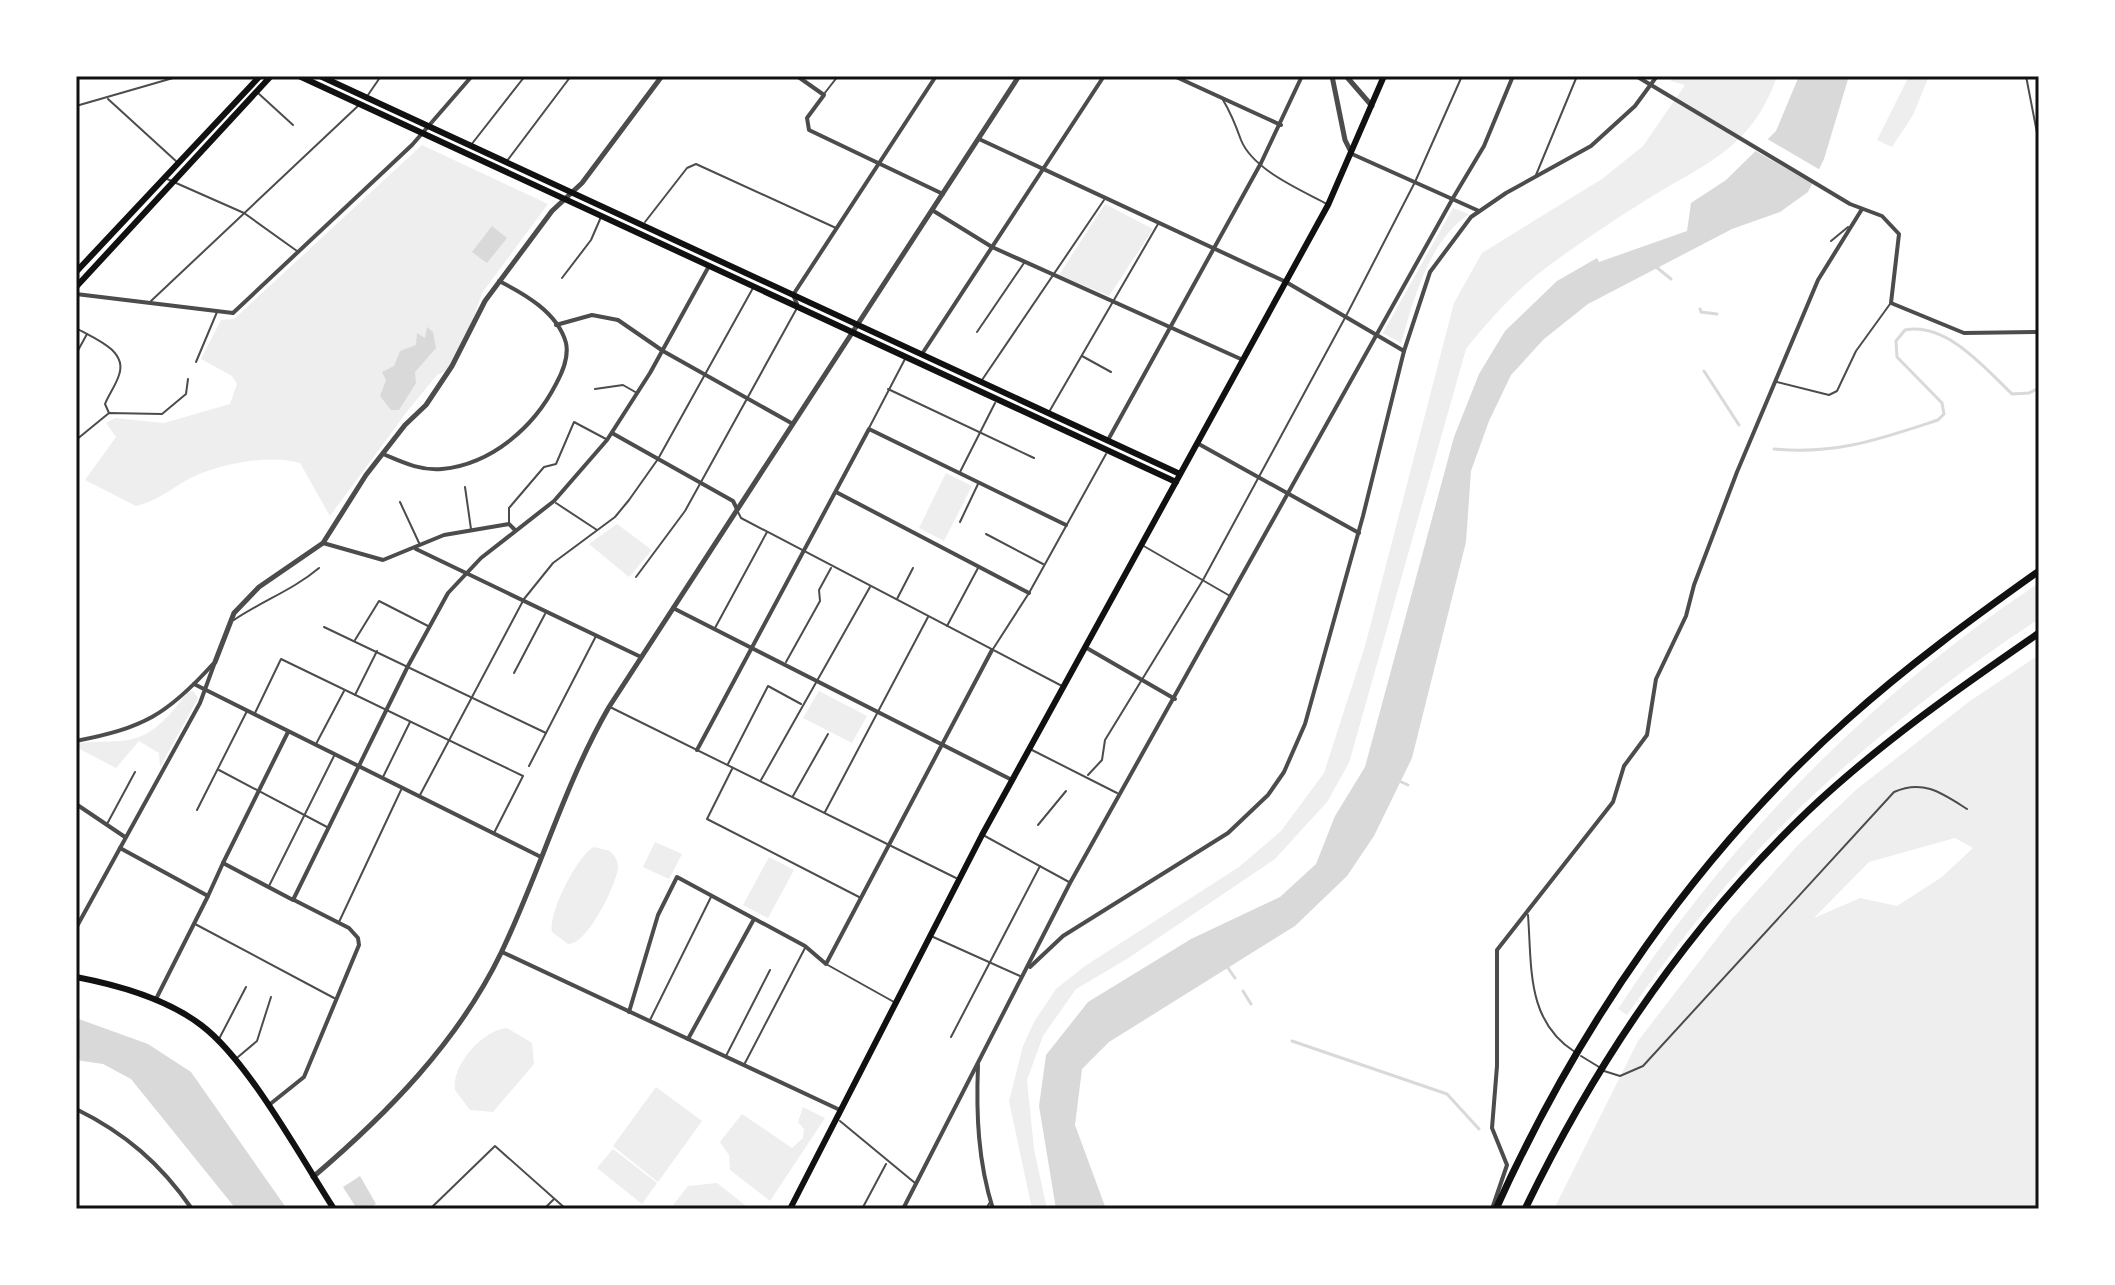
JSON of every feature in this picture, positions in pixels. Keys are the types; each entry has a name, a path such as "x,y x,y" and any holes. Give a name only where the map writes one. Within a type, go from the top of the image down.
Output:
{"highway":[{"path":"1494,1209 1570,1063 1608,1002 1649,943 1765,802 1847,720 1944,641 2039,571"},
{"path":"1525,1209 1555,1146 1632,1018 1707,918 1809,810 1948,696 2039,633"}],"main road":[{"path":"76,272 260,76"},
{"path":"76,287 271,76"},
{"path":"299,76 1176,482"},
{"path":"320,76 1180,474"},
{"path":"791,1209 982,835 1328,205 1384,76"},
{"path":"76,977 155,1001 201,1025 218,1040 267,1106 334,1209"}],"street":[{"path":"76,294 233,313 423,133 472,76"},
{"path":"76,928 206,690 227,626 251,594 323,543 383,454 430,399 499,281 662,76"},
{"path":"797,76 824,95 807,118 806,126 943,194"},
{"path":"797,307 793,295 936,76"},
{"path":"313,1177 381,1116 426,1065 471,1006 502,952 571,782 609,707 1019,76"},
{"path":"922,354 1104,76"},
{"path":"1174,76 1281,125"},
{"path":"1108,440 1261,163 1302,76"},
{"path":"1332,76 1345,140 1352,154 1479,211"},
{"path":"1346,76 1372,106"},
{"path":"903,1209 1070,883 1484,146 1513,76"},
{"path":"1636,76 1862,209 1890,221 1899,234 1891,303 1964,333 2039,332"},
{"path":"1026,971 1063,936 1228,833 1268,795 1284,772 1305,724 1359,533 1404,351 1430,272 1459,230 1479,211 1600,139 1635,106 1657,76"},
{"path":"979,139 1042,171 1286,282 1404,351"},
{"path":"1494,1209 1507,1165 1492,1128 1497,1066 1495,956 1613,802 1624,766 1650,728 1656,679 1686,616 1694,585 1737,472 1818,280 1862,209"},
{"path":"932,210 992,247 1243,360"},
{"path":"293,900 408,666 448,593 515,530 554,501 607,440 638,394 714,258"},
{"path":"383,454 425,469 443,469 493,452 533,419 563,371 567,345 556,325 535,302 499,281"},
{"path":"556,325 583,316 608,317 631,326 663,351 793,424"},
{"path":"697,750 869,429 1066,525"},
{"path":"612,433 733,501 737,509"},
{"path":"1197,443 1359,533"},
{"path":"836,492 1029,593"},
{"path":"323,543 383,560 444,535 509,524 515,530"},
{"path":"418,547 641,657"},
{"path":"673,608 1012,780"},
{"path":"1085,647 1175,699"},
{"path":"629,1012 658,915 677,877 805,946 826,964 992,650"},
{"path":"76,741 127,731 154,717 215,662"},
{"path":"194,684 541,857"},
{"path":"155,1001 288,731"},
{"path":"76,804 125,837"},
{"path":"120,848 208,896"},
{"path":"223,863 339,923 358,938 357,953 304,1077 267,1106"},
{"path":"688,1039 754,919"},
{"path":"502,952 840,1110"},
{"path":"978,1062 976,1119 993,1209"},
{"path":"76,1109 117,1130 151,1157 192,1209"}],"lane":[{"path":"76,106 180,76"},
{"path":"366,97 381,76"},
{"path":"470,145 525,76"},
{"path":"506,162 571,76"},
{"path":"824,95 838,76"},
{"path":"1088,775 1102,760 1105,740 1203,580 1346,316 1415,182 1462,76"},
{"path":"1534,179 1577,76"},
{"path":"2026,76 2039,143"},
{"path":"257,92 293,125"},
{"path":"108,98 179,164"},
{"path":"1223,98 1239,128 1241,141 1261,163 1328,205"},
{"path":"150,302 360,104"},
{"path":"636,232 687,168 696,164 836,228"},
{"path":"165,178 244,213 298,252"},
{"path":"960,473 997,399 980,381 1105,199"},
{"path":"562,278 591,240 601,216"},
{"path":"1049,413 1158,223"},
{"path":"1831,241 1849,226"},
{"path":"977,332 1024,262"},
{"path":"420,797 524,599 553,563 598,531 622,508 658,459 754,286"},
{"path":"1777,382 1829,395 1837,391 1856,351 1891,303"},
{"path":"636,577 685,511 797,307"},
{"path":"196,362 218,311"},
{"path":"76,328 119,357 119,376 105,404 109,413"},
{"path":"76,354 87,334"},
{"path":"1081,355 1111,372"},
{"path":"869,429 906,357"},
{"path":"76,440 109,413 162,414 186,394 188,379"},
{"path":"595,389 623,385 638,394"},
{"path":"888,389 1034,458"},
{"path":"509,524 509,508 544,467 556,464 574,422 607,440"},
{"path":"992,650 1029,593 1108,450 1108,440"},
{"path":"960,522 979,482"},
{"path":"465,487 471,530"},
{"path":"554,501 598,531"},
{"path":"400,502 418,547"},
{"path":"737,509 741,518 803,553 1063,686"},
{"path":"714,629 767,532"},
{"path":"986,534 1044,564"},
{"path":"1141,545 1231,596"},
{"path":"785,665 820,601 819,590 832,567"},
{"path":"947,626 978,567"},
{"path":"227,626 265,599 297,587 319,568"},
{"path":"896,600 913,568"},
{"path":"761,781 870,587"},
{"path":"355,640 379,601 429,626"},
{"path":"514,673 547,610"},
{"path":"825,813 928,617"},
{"path":"324,627 546,733"},
{"path":"529,766 596,635"},
{"path":"355,696 377,651"},
{"path":"254,714 281,659 523,776 494,833"},
{"path":"727,765 768,686 802,705"},
{"path":"316,745 344,691"},
{"path":"609,707 959,879"},
{"path":"197,810 247,711"},
{"path":"382,778 410,722"},
{"path":"792,797 828,734"},
{"path":"1029,749 1088,775 1120,794"},
{"path":"269,887 335,754"},
{"path":"732,767 707,819 861,898"},
{"path":"219,770 328,828"},
{"path":"107,825 135,772"},
{"path":"1528,910 1534,996 1545,1026 1566,1046 1610,1074 1629,1074 1643,1066 1894,792 1905,787 1927,787 1967,809"},
{"path":"339,923 402,788"},
{"path":"1038,825 1066,791"},
{"path":"982,835 1070,883"},
{"path":"951,1037 1040,866"},
{"path":"650,1021 712,896"},
{"path":"194,923 337,1000"},
{"path":"929,935 1022,977"},
{"path":"744,1065 805,946"},
{"path":"826,964 895,1002"},
{"path":"726,1057 770,970"},
{"path":"218,1040 246,987"},
{"path":"235,1060 257,1041 271,997"},
{"path":"836,1119 916,1184"},
{"path":"430,1209 495,1146 566,1209"},
{"path":"862,1209 887,1163"},
{"path":"544,1209 555,1199"},
{"path":"986,1209 990,1201"}],"shaded area":[{"path":"1672,76 1777,76 1767,101 1739,138 1705,165 1619,217 1547,267 1504,305 1466,349 1349,763 1327,802 1275,859 1127,959 1076,989 1043,1036 1027,1080 1034,1149 1047,1209 1032,1209 1009,1101 1023,1046 1034,1022 1056,989 1085,966 1239,867 1281,831 1324,773 1365,646 1454,303 1482,253 1602,179 1643,146 1685,85 1671,81"},
{"path":"1799,76 1849,76 1824,159 1808,192 1780,212 1732,229 1588,304 1544,339 1511,375 1489,421 1471,471 1466,542 1412,758 1374,836 1347,876 1295,926 1109,1042 1082,1069 1075,1125 1106,1209 1056,1209 1039,1106 1046,1055 1088,1002 1191,939 1280,897 1316,864 1335,816 1365,767 1454,437 1479,374 1505,331 1557,281 1597,258 1599,262 1687,231 1691,203 1726,180 1776,131"},
{"path":"1909,76 1929,76 1913,115 1892,147 1877,140"},
{"path":"422,145 548,204 482,293 465,344 446,371 437,375 409,409 330,516 300,463 289,461 251,461 213,469 136,506 85,480 116,437 106,423 115,418 164,423 230,404 237,384 232,376 201,359 221,320 234,319"},
{"path":"1105,204 1153,229 1109,296 1059,275"},
{"path":"1453,208 1469,214 1443,240 1424,272 1401,343 1383,333"},
{"path":"492,226 507,238 487,263 472,252"},
{"path":"427,327 433,332 436,348 415,372 416,383 399,410 391,410 380,396 386,380 382,372 394,366 400,351 416,345 417,333 425,338"},
{"path":"946,473 972,486 944,541 919,528"},
{"path":"617,524 652,550 629,577 589,544"},
{"path":"2039,583 2039,619 1906,715 1820,789 1742,867 1666,960 1627,1015 1618,1009 1707,887 1807,775 1861,722 1918,673 1977,626"},
{"path":"2039,655 2039,1209 1554,1209 1638,1041 1732,919 1798,845 1857,789 1970,701","holes":["1955,838 1973,848 1942,877 1897,906 1860,898 1814,918 1869,862"]},
{"path":"193,691 198,698 160,767 159,753 139,741 116,768 76,747 76,744 83,743 128,740 147,733 162,722 188,692"},
{"path":"819,691 867,716 852,743 803,718"},
{"path":"655,842 682,854 669,879 643,867"},
{"path":"594,847 610,851 618,865 616,876 592,925 576,942 568,944 552,932 554,913 572,872"},
{"path":"769,857 794,870 768,918 743,905"},
{"path":"76,1018 148,1044 191,1072 287,1209 236,1209 131,1079 103,1064 76,1060"},
{"path":"507,1028 532,1043 534,1064 493,1112 470,1110 455,1090 458,1070 479,1042"},
{"path":"656,1087 702,1121 658,1182 613,1146"},
{"path":"803,1107 825,1118 770,1201 730,1170 729,1155 720,1142 742,1114 792,1148 803,1138 804,1129 798,1122"},
{"path":"613,1149 657,1183 642,1204 597,1168"},
{"path":"360,1176 376,1204 368,1209 357,1209 343,1187"},
{"path":"717,1183 750,1209 670,1209 688,1186"}],"pier":[{"path":"1764,137 1822,171 1815,185 1752,149"}],"waterway":[{"path":"1655,266 1671,279"},
{"path":"1700,309 1701,312 1717,314"},
{"path":"1774,449 1838,447 1877,439 1938,420 1944,414 1942,403 1897,357 1896,341 1905,330 1920,329 1949,340 1977,360 2012,394 2029,393 2039,388"},
{"path":"1704,371 1739,425"},
{"path":"1397,780 1408,785"},
{"path":"1228,968 1235,978"},
{"path":"1243,991 1251,1004"},
{"path":"1292,1041 1447,1094 1479,1129"}]}
